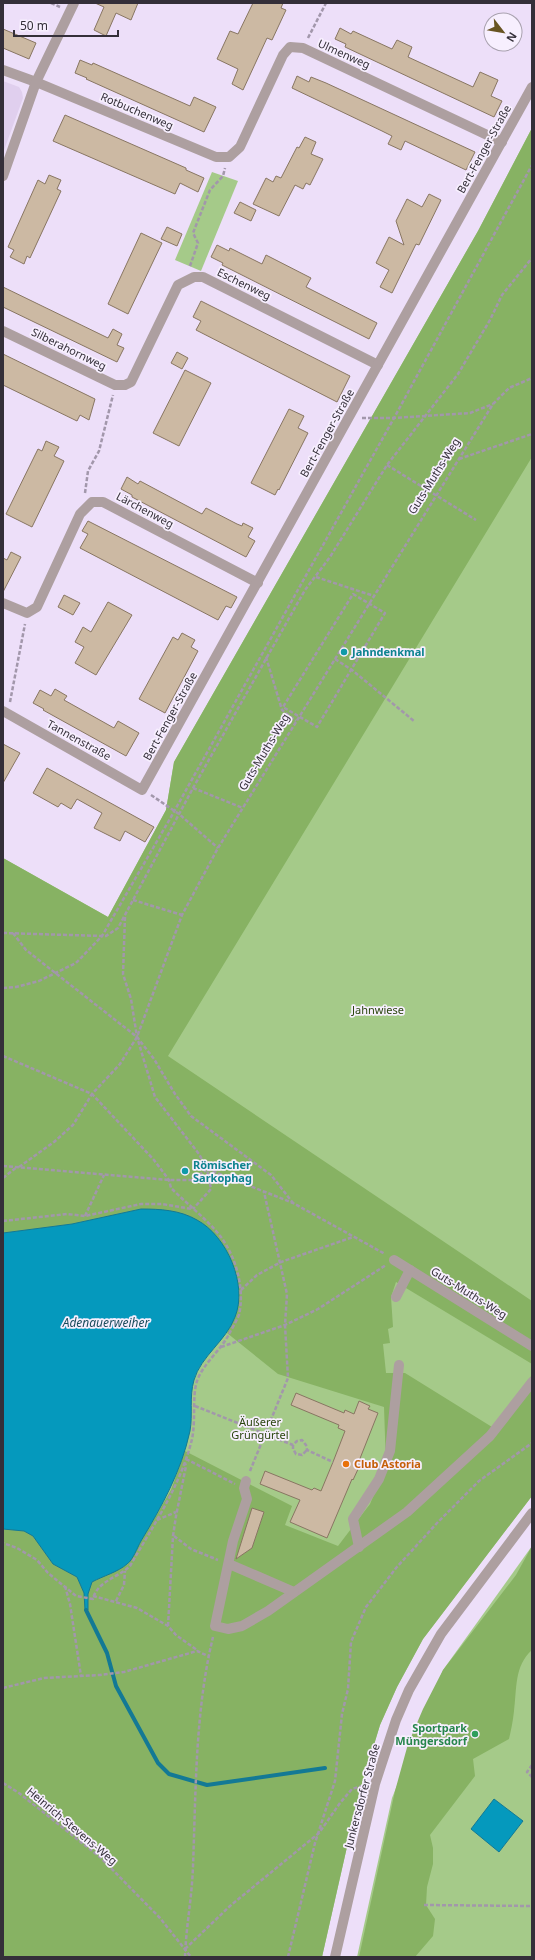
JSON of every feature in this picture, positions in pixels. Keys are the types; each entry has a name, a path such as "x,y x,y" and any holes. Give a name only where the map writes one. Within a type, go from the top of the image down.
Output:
{"street":[{"path":"3,176 36,82 74,3"},
{"name":"Ulmenweg","path":"229,157 240,147 283,55 290,47 303,48 502,142"},
{"name":"Rotbuchenweg","path":"3,70 36,82 216,157 229,157"},
{"name":"Bert-Fenger-Straße","path":"142,790 532,87"},
{"path":"120,385 131,382 178,285 194,277"},
{"name":"Eschenweg","path":"194,277 203,278 378,365"},
{"name":"Silberahornweg","path":"3,331 120,385"},
{"path":"3,603 27,613 36,607 80,514 92,502"},
{"name":"Lärchenweg","path":"92,502 104,502 258,583"},
{"name":"Tannenstraße","path":"6,713 142,790"},
{"name":"Guts-Muths-Weg","path":"394,1260 532,1346"},
{"path":"396,1297 410,1270"},
{"path":"359,1547 353,1519 379,1479 390,1451 399,1365"},
{"path":"245,1485 247,1499 233,1541 215,1626 228,1629 242,1626 268,1611 407,1512 490,1436 532,1382"},
{"name":"Junkersdorfer Straße","path":"335,1957 375,1784 396,1720 426,1659 460,1608 532,1513"},
{"path":"229,1564 294,1592"}],"path":[{"path":"303,48 325,3"},
{"path":"194,277 190,266 198,243 193,233 210,190 223,176 229,157"},
{"path":"3,988 16,987 55,974 76,963 102,936 175,811 394,418 532,165"},
{"path":"3,933 106,936 118,928 266,656 305,590 316,577 387,465 458,374 490,320 502,295 532,258"},
{"name":"Guts-Muths-Weg","path":"3,1178 54,1142 73,1125 92,1094 120,1064 137,1037 182,915 218,848 493,404 509,388 532,378"},
{"path":"92,502 85,494 88,471 99,451 120,385"},
{"path":"349,418 394,418 470,413 493,404"},
{"path":"458,460 532,434"},
{"path":"387,465 476,520"},
{"path":"316,577 374,596"},
{"path":"353,594 369,604 385,613 317,727 283,706 353,594"},
{"path":"6,713 27,613"},
{"path":"266,656 282,710 296,721"},
{"path":"335,659 352,670 414,721"},
{"path":"193,788 243,808"},
{"path":"142,790 179,814 218,848"},
{"path":"133,900 182,915"},
{"path":"126,914 123,974 131,999 137,1037 155,1098 199,1154 207,1169 211,1189 193,1209"},
{"path":"13,933 26,950 137,1037 154,1059 175,1094 192,1116 271,1175 293,1203"},
{"path":"3,1056 92,1094 140,1143 169,1180 171,1188 221,1237 237,1270 241,1291 238,1316 220,1348 201,1373 197,1382 195,1392 195,1423 185,1463 157,1520 126,1570 124,1585 116,1601"},
{"path":"3,1166 169,1180 192,1180 207,1169"},
{"path":"207,1169 293,1203 385,1254"},
{"path":"85,1216 104,1175"},
{"path":"186,1459 245,1485 288,1378 285,1325 287,1294 264,1192"},
{"path":"3,1221 67,1214 85,1216 141,1204 162,1204 193,1209"},
{"path":"241,1291 257,1275 281,1262 353,1237"},
{"path":"220,1348 285,1325 318,1309 394,1260"},
{"path":"195,1406 293,1445"},
{"path":"293,1445 297,1441 302,1440 306,1445 307,1450 333,1462"},
{"path":"288,1957 319,1833 335,1781 342,1714 348,1689 351,1642 366,1607 396,1568 438,1522 479,1482 532,1442"},
{"path":"293,1445 293,1449 296,1454 302,1455 307,1450"},
{"path":"168,1626 173,1536 186,1466 185,1463"},
{"path":"157,1520 177,1512"},
{"path":"173,1536 191,1549 229,1564"},
{"path":"3,1543 17,1548 37,1560 48,1573 79,1597 116,1601 137,1608 168,1626 176,1635 208,1656"},
{"path":"93,1598 100,1585 126,1570"},
{"path":"65,1586 70,1604 81,1676"},
{"path":"185,1957 193,1869 200,1731 208,1656 215,1626"},
{"path":"3,1688 44,1678 124,1672 197,1650"},
{"path":"532,1765 527,1772 532,1776"},
{"name":"Heinrich-Stevens-Weg","path":"3,1782 19,1792 100,1858 160,1918 191,1957"},
{"path":"185,1950 230,1906 319,1833 340,1803 352,1789 375,1784"},
{"path":"424,1905 532,1906"}],"shaded area":[{"path":"3,81 19,87 23,98 3,153"}],"green space":[{"name":"Äußerer Grüngürtel","path":"532,128 532,1496 423,1639 397,1687 380,1725 359,1794 322,1957 3,1957 3,858 108,917 166,810 174,762 478,231"},
{"name":"Äußerer Grüngürtel","path":"532,128 532,457 168,1056 532,1301 532,1364 396,1282 391,1297 393,1327 388,1329 390,1343 383,1344 386,1373 405,1373 492,1427 532,1375 532,1496 423,1639 397,1687 380,1725 359,1794 322,1957 3,1957 3,1529 24,1531 33,1536 53,1564 77,1577 84,1593 92,1582 128,1564 171,1490 185,1451 292,1506 285,1525 338,1546 370,1504 386,1466 384,1407 278,1374 227,1333 235,1317 141,1209 72,1224 3,1233 3,858 108,917 166,810 174,762 478,231"},
{"path":"212,172 238,181 201,271 175,260"},
{"name":"Sportpark Müngersdorf","path":"532,1546 532,1957 357,1957 392,1798 443,1670"},
{"path":"532,1546 532,1650 522,1663 517,1678 513,1718 509,1739 473,1759 475,1776 430,1835 433,1848 433,1864 427,1887 426,1905 435,1919 433,1936 415,1957 359,1957 395,1791 408,1744 423,1709 443,1670 516,1575"}],"water":[{"name":"Adenauerweiher","path":"141,1209 177,1212 197,1220 208,1227 226,1249 232,1262 237,1276 239,1291 238,1304 231,1326 197,1371 192,1393 190,1431 182,1461 163,1502 129,1562 123,1567 92,1582 88,1594 88,1610 85,1610 84,1593 77,1577 53,1564 33,1536 24,1531 3,1529 3,1233 72,1224"},
{"path":"494,1799 523,1821 499,1852 471,1829"}],"building":[{"path":"95,3 138,3 131,20 116,13 106,36 94,30 104,7"},
{"path":"253,3 283,3 281,8 286,10 272,40 267,38 243,90 232,84 238,69 217,59 230,31 238,34"},
{"path":"340,28 351,34 353,31 392,49 397,40 412,47 408,57 473,87 480,72 498,80 491,96 502,101 494,117 345,47 346,44 335,39"},
{"path":"3,29 36,43 29,59 3,48"},
{"path":"80,60 92,65 93,63 190,106 194,97 216,107 204,132 75,73"},
{"path":"297,76 309,82 311,77 326,83 475,152 466,170 405,141 401,150 388,144 392,136 292,88"},
{"path":"65,115 186,168 186,170 204,178 198,192 180,183 175,194 53,141"},
{"path":"305,137 316,142 311,154 323,159 310,185 306,183 303,189 295,185 279,216 253,204 266,178 273,182 276,176 281,178 297,147 299,148"},
{"path":"49,175 61,180 57,189 61,191 30,258 27,256 24,264 10,257 14,250 8,247 38,180 45,184"},
{"path":"429,194 441,200 419,245 416,244 392,293 380,287 389,270 376,263 389,237 404,245 396,221 407,199 422,207"},
{"path":"240,202 256,210 251,221 234,213"},
{"path":"167,227 182,234 177,246 161,239"},
{"path":"141,233 162,243 128,314 108,304"},
{"path":"217,245 229,251 230,248 262,264 266,255 311,278 306,287 377,323 369,339 222,265 223,263 211,257"},
{"path":"3,287 108,338 113,329 122,334 117,345 124,348 117,362 3,307"},
{"path":"201,301 350,376 337,402 196,330 201,321 193,317"},
{"path":"177,352 188,358 182,369 171,363"},
{"path":"3,354 95,399 89,420 80,415 77,421 3,385"},
{"path":"185,370 211,383 179,446 153,433"},
{"path":"289,409 304,416 298,428 308,433 275,495 251,483"},
{"path":"46,441 59,447 54,456 64,461 32,527 6,514 38,449 42,451"},
{"path":"127,477 138,484 140,481 202,514 206,508 237,524 242,526 243,523 253,528 248,537 255,541 246,557 132,497 132,495 121,489"},
{"path":"88,521 237,597 231,608 226,606 218,620 80,548 88,534 82,531"},
{"path":"11,552 21,557 3,592 3,558 7,560"},
{"path":"64,595 80,603 73,615 58,607"},
{"path":"108,602 132,615 96,675 75,663 84,647 75,642 83,627 91,632"},
{"path":"182,633 195,640 191,647 198,651 165,713 139,699 173,637 178,640"},
{"path":"55,689 67,696 64,700 114,728 118,721 139,733 126,756 33,703 40,690 51,696"},
{"path":"3,744 20,753 3,783"},
{"path":"47,768 154,827 145,842 125,831 120,841 94,828 102,813 77,799 71,809 61,803 58,807 33,793"},
{"name":"Club Astoria","path":"296,1393 344,1413 345,1410 354,1414 359,1401 370,1406 368,1409 378,1413 359,1461 361,1462 359,1467 353,1480 352,1479 327,1538 290,1522 300,1500 260,1484 265,1471 312,1490 314,1488 321,1491 333,1462 345,1431 338,1428 339,1425 291,1405"},
{"path":"252,1508 264,1512 252,1548 236,1559"}],"waterway":[{"path":"86,1610 107,1653 116,1686 158,1763 169,1774 207,1785 325,1768"}],"place":[{"name":"Jahndenkmal","path":"344,652"},
{"name":"Römischer Sarkophag","path":"185,1171"},
{"name":"Club Astoria","path":"346,1464"},
{"name":"Sportpark Müngersdorf","path":"475,1734"}],"park label":[{"name":"Jahnwiese","path":"378,1010"}]}
